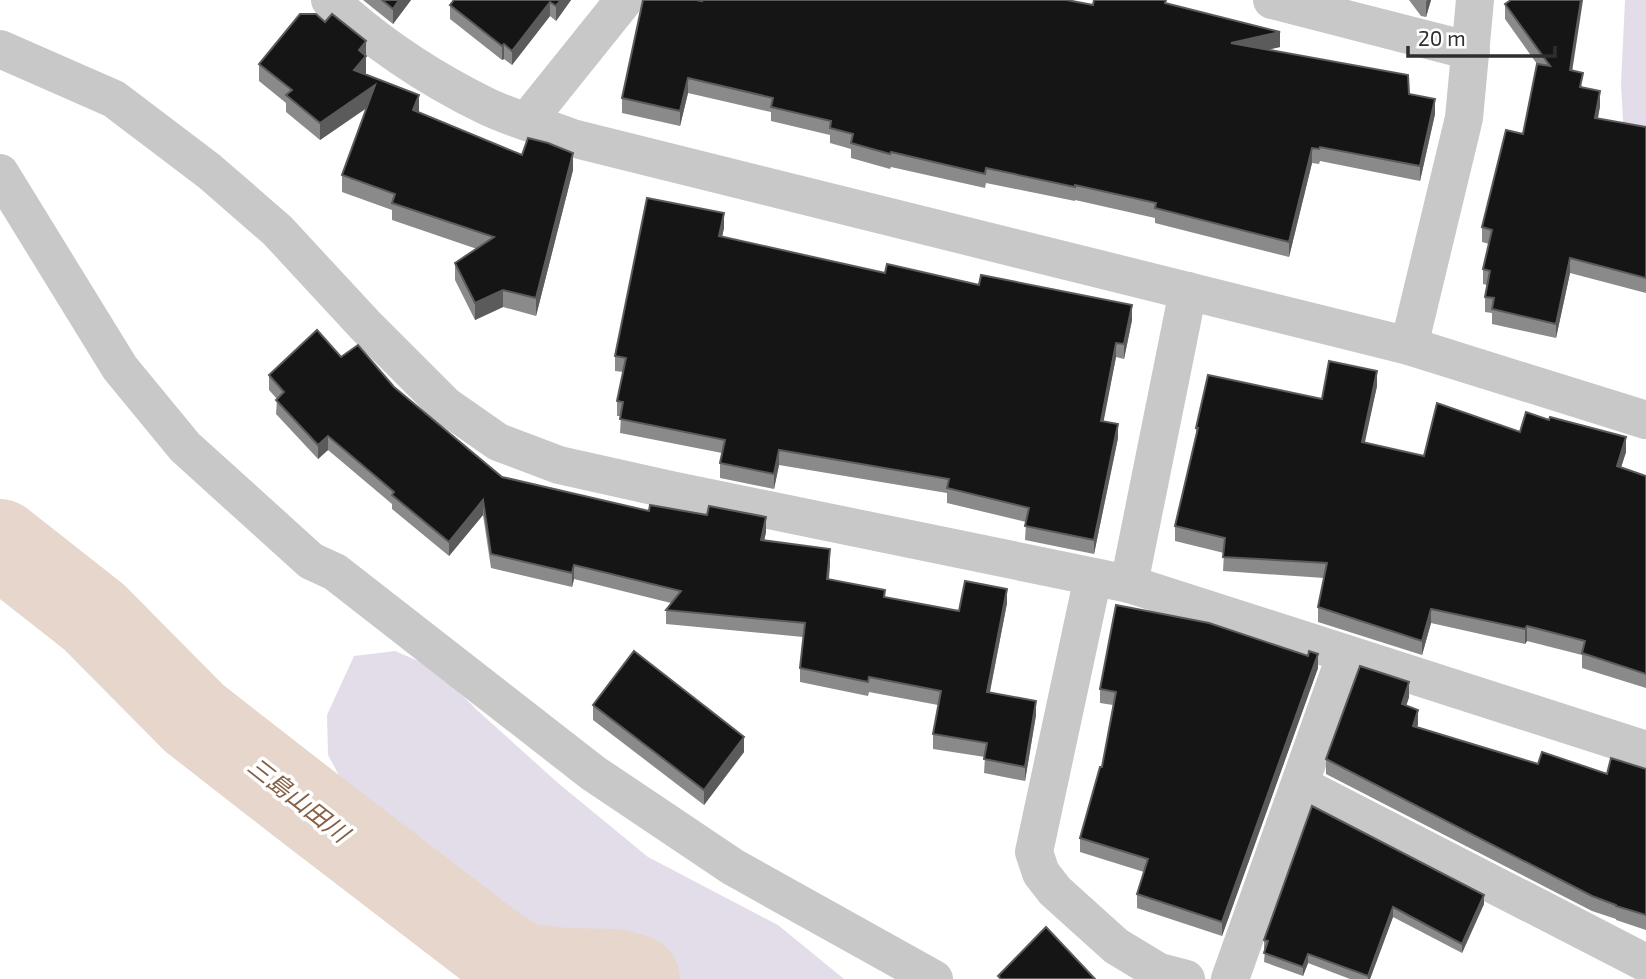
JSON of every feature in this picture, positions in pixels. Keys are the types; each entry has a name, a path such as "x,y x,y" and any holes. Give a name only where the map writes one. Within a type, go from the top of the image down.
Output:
{"street":[{"path":"330,0 386,47 449,86 488,107 572,138 1409,346 1646,420"},
{"path":"527,121 624,0"},
{"path":"1272,0 1471,51"},
{"path":"1409,346 1464,118 1475,0"},
{"path":"0,49 114,99 209,171 277,230 365,325 445,405 498,442 559,465 1111,580 1646,750"},
{"path":"0,173 120,368 185,447 312,561 335,572 593,774 733,867 934,979"},
{"path":"1186,979 1159,972 1116,946 1055,891 1041,873 1034,852 1111,580 1188,291"},
{"path":"1230,979 1346,654"},
{"path":"1300,785 1646,963"}],"shaded area":[{"path":"1625,0 1646,0 1646,143 1624,139 1621,84"},
{"path":"395,651 435,668 558,783 648,857 778,925 844,979 471,979 460,951 446,868 423,853 376,844 328,755 327,715 354,656"}],"building":[{"path":"382,0 399,0 393,9"},
{"path":"454,0 561,0 556,6 550,2 512,51 450,5"},
{"path":"643,0 1067,0 1093,5 1094,0 1166,0 1165,3 1280,32 1231,43 1408,75 1409,94 1435,99 1420,166 1320,147 1312,148 1289,242 1155,208 1156,203 1075,185 986,168 985,174 891,152 890,154 851,143 853,134 830,128 831,121 771,107 773,98 688,78 680,111 622,98"},
{"path":"1511,0 1581,0 1570,70 1583,73 1580,87 1600,91 1595,118 1646,127 1646,278 1570,258 1556,324 1492,309 1494,298 1485,297 1490,271 1483,269 1492,230 1482,227 1506,130 1523,134 1537,64 1550,66 1505,4"},
{"path":"300,14 316,14 325,22 332,14 366,41 359,50 366,56 354,70 419,95 413,110 522,155 528,138 573,153 536,298 503,290 475,303 455,263 494,237 392,203 395,194 342,175 375,85 320,123 286,95 292,90 259,64"},
{"path":"647,198 724,213 719,236 885,273 887,264 979,285 981,275 1132,305 1124,344 1116,343 1101,421 1118,424 1094,540 1025,526 1029,508 947,488 949,479 779,450 774,474 720,463 725,440 620,419 623,402 617,401 626,358 615,356"},
{"path":"317,330 341,357 358,345 394,387 502,477 649,511 650,505 707,515 709,506 766,517 761,540 830,549 827,579 885,590 884,597 959,611 965,581 1007,589 987,692 1036,701 1025,767 984,759 987,743 933,734 941,691 869,677 868,682 800,668 805,623 666,610 681,591 574,565 572,573 491,554 483,500 449,542 392,495 394,492 328,436 318,445 276,400 284,392 269,375"},
{"path":"1329,361 1377,371 1362,442 1424,456 1437,403 1520,432 1526,412 1549,420 1550,417 1626,437 1617,466 1646,476 1646,674 1582,653 1585,641 1527,626 1525,629 1431,609 1422,641 1318,607 1327,563 1223,557 1225,538 1175,526 1208,375 1322,399"},
{"path":"1116,605 1209,623 1308,656 1309,651 1318,654 1222,922 1137,894 1148,859 1080,838 1102,767 1116,692 1100,689"},
{"path":"634,651 744,737 704,790 593,705"},
{"path":"1360,666 1409,682 1402,704 1418,710 1413,726 1538,764 1542,752 1607,774 1611,758 1646,769 1646,915 1592,896 1326,759"},
{"path":"1312,806 1484,895 1462,944 1393,907 1368,976 1308,954 1303,967 1264,953 1268,941 1264,940"},
{"path":"1046,927 1095,979 1001,979 998,976"}],"waterway":[{"name":"三島山田川","path":"0,543 94,617 194,718 492,948 522,967 564,972 616,973 636,979"}]}
